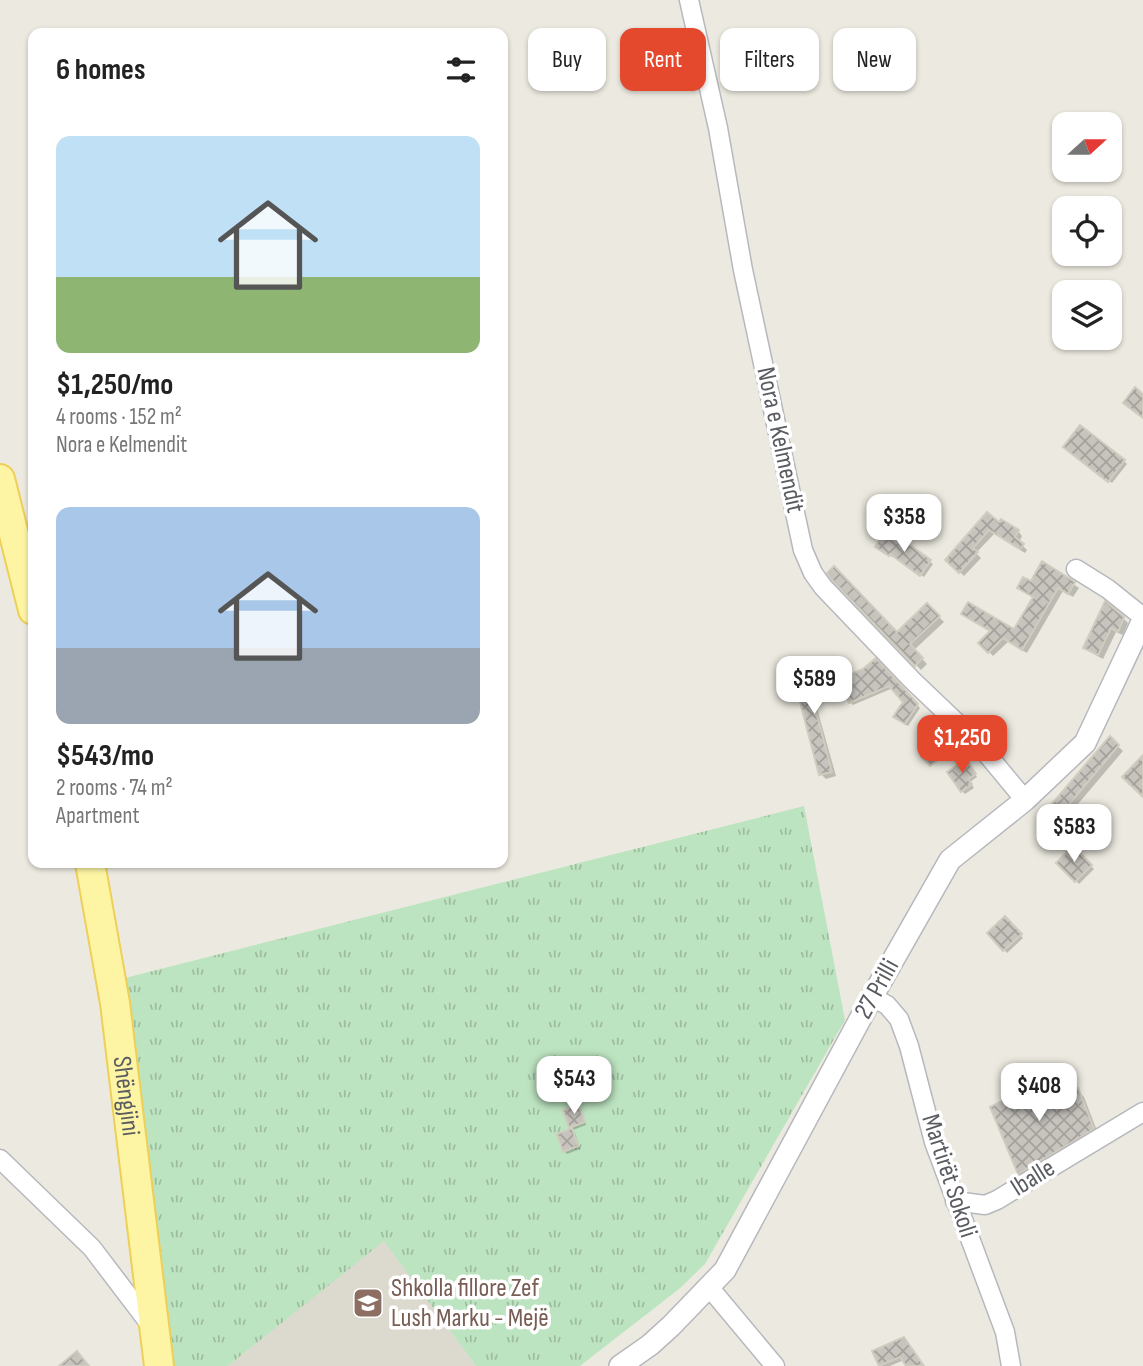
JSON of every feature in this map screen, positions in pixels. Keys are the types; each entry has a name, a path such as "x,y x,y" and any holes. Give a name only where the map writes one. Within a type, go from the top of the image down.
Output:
{"main road":[{"path":"0,479 28,590"},
{"name":"Shëngjini","path":"91,868 115,1003 159,1366"}],"street":[{"name":"Nora e Kelmendit","path":"689,0 718,128 743,270 808,564 823,587 912,680 976,741 1025,800"},
{"name":"27 Prilli","path":"629,1363 671,1326 725,1270 872,997 950,860 1025,800 1085,743 1143,618 1108,589 1076,569"},
{"name":"Martirët Sokoli","path":"872,997 887,1005 899,1019 909,1046 934,1142 1005,1332 1010,1366"},
{"name":"Iballe","path":"955,1201 985,1205 998,1200 1143,1112"},
{"path":"1,1161 92,1248 154,1330"},
{"path":"709,1287 775,1366"}],"shaded area":[{"name":"Shkolla fillore Zef Lush Marku - Mejë","path":"384,1240 476,1366 228,1366"}],"green space":[{"path":"804,806 845,1020 705,1264 679,1289 580,1366 476,1366 384,1241 228,1366 172,1366 121,979"}],"building":[{"path":"1135,387 1143,394 1143,418 1123,403"},
{"path":"1080,425 1125,460 1108,482 1063,447"},
{"path":"987,512 999,522 1001,519 1019,530 1015,537 1024,544 1020,549 989,530 973,548 978,552 959,573 945,560"},
{"path":"883,534 904,547 907,543 931,560 920,576 890,554 889,556 875,547"},
{"path":"1042,561 1075,582 1068,594 1058,588 1022,650 1003,638 988,653 978,643 990,631 961,614 968,602 1014,629 1033,597 1017,588 1023,577 1031,581"},
{"path":"834,566 897,632 927,603 940,616 910,644 923,658 915,666 832,580 827,573"},
{"path":"1105,601 1124,617 1118,632 1111,628 1098,655 1083,648"},
{"path":"876,658 918,704 905,724 893,717 903,702 889,686 849,703 839,679 863,669"},
{"path":"830,669 834,682 810,689 832,772 819,775 794,679"},
{"path":"1110,736 1119,745 1060,815 1050,806"},
{"path":"934,745 943,756 930,766 921,756"},
{"path":"1143,755 1143,797 1122,777"},
{"path":"966,759 976,774 968,779 972,784 961,792 947,772"},
{"path":"1073,846 1092,865 1075,882 1056,863"},
{"path":"1005,916 1022,934 1003,951 987,933"},
{"path":"1024,1077 1029,1091 1038,1087 1044,1102 1078,1088 1094,1129 1018,1174 990,1107 1014,1095 1009,1083"},
{"path":"578,1104 585,1122 569,1128 563,1110"},
{"path":"572,1128 578,1146 563,1152 557,1134"},
{"path":"904,1337 924,1366 906,1366 900,1357 879,1366 872,1351"},
{"path":"77,1351 89,1366 59,1366"}],"place":[{"name":"Shkolla fillore Zef Lush Marku - Mejë","path":"368,1303"}]}
